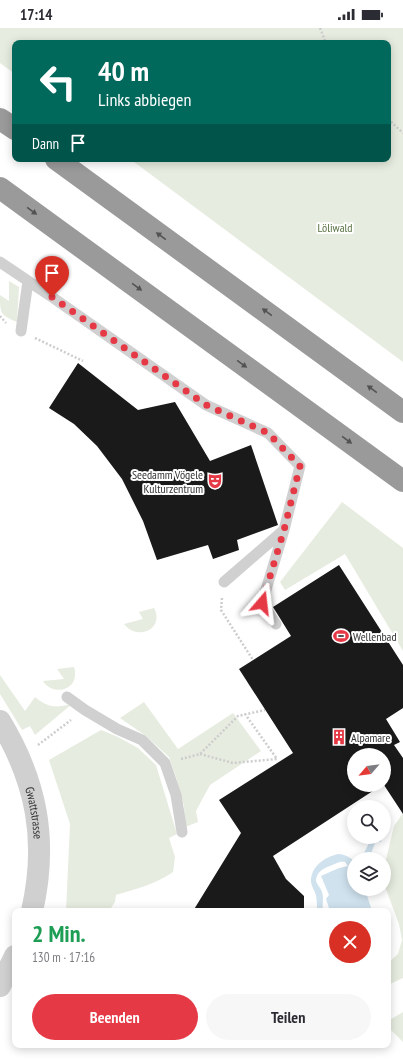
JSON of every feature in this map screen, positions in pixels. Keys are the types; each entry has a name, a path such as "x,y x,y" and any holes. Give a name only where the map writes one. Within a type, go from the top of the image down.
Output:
{"highway":[{"path":"0,118 12,127"},
{"path":"60,162 403,412"},
{"path":"0,188 403,481"}],"street":[{"name":"Gwattstrasse","path":"0,721 20,758 26,773 37,812 40,864 36,896 33,908"},
{"path":"0,986 12,962"}],"lane":[{"path":"0,262 206,405 268,433 300,466 284,530 262,603 276,624"},
{"path":"21,331 28,281"},
{"path":"224,582 284,530"},
{"path":"67,697 85,710 117,729 142,740 165,763 176,795 182,832"}],"path":[{"path":"320,28 325,40"},
{"path":"391,123 403,133"},
{"path":"0,316 2,320"},
{"path":"21,331 83,361"},
{"path":"224,582 221,610 253,660"},
{"path":"20,758 85,710"},
{"path":"200,754 238,716 265,710"},
{"path":"165,763 200,754 233,763 277,758 245,714"}],"green space":[{"name":"Löliwald","path":"0,28 403,28 403,362 134,162 391,162 391,40 12,40 12,72 0,63"},
{"path":"9,281 19,287 17,322 4,315 0,306 0,295 9,301"},
{"path":"342,502 403,548 403,651 345,554 285,590 280,582"},
{"path":"154,608 156,621 153,627 148,630 136,632 124,624 143,619 139,612"},
{"path":"74,667 74,681 65,689 53,689 43,681 64,679 57,669"},
{"path":"0,675 25,711 35,697 52,706 72,704 35,735 30,726 22,730 0,694"},
{"path":"144,702 178,749 233,713 261,751 210,785 196,811 198,822 185,827 184,806 169,757 146,736 120,718"},
{"path":"101,730 138,748 156,765 177,834 169,838 175,857 173,872 153,883 116,895 115,902 111,908 66,908 70,824 49,760"},
{"path":"403,813 403,978 391,984 391,960 398,954 402,940 399,924 388,896 391,896 391,852 388,852 391,844 394,826"},
{"path":"403,1012 403,1042 391,1030 391,1019"}],"water":[{"path":"368,844 375,844 372,852 364,852"},
{"path":"338,854 347,856 347,865 345,862 338,863 325,868 317,875 316,881 323,894 323,908 317,908 316,895 311,883 312,876 316,867 324,860"},
{"path":"347,866 347,896 367,896 371,908 329,908 326,899 329,895 321,876"}],"building":[{"path":"78,363 138,410 175,402 210,461 251,445 278,525 237,540 239,550 213,559 208,545 157,560 143,521 122,479 97,446 74,424 49,408"},
{"name":"Alpamare","path":"339,565 403,665 403,708 386,719 400,742 394,745 403,758 403,814 389,792 391,792 391,748 347,748 347,792 371,792 359,800 347,800 347,808 273,856 286,879 304,896 304,908 195,908 241,833 219,800 293,753 239,669 291,636 273,607"}],"place":[{"name":"Seedamm Vögele Kulturzentrum","path":"215,481"},
{"name":"Wellenbad","path":"341,636"},
{"name":"Alpamare","path":"339,737"}],"route":[{"path":"52,297 206,405 268,433 300,466 284,530 262,603"}]}
